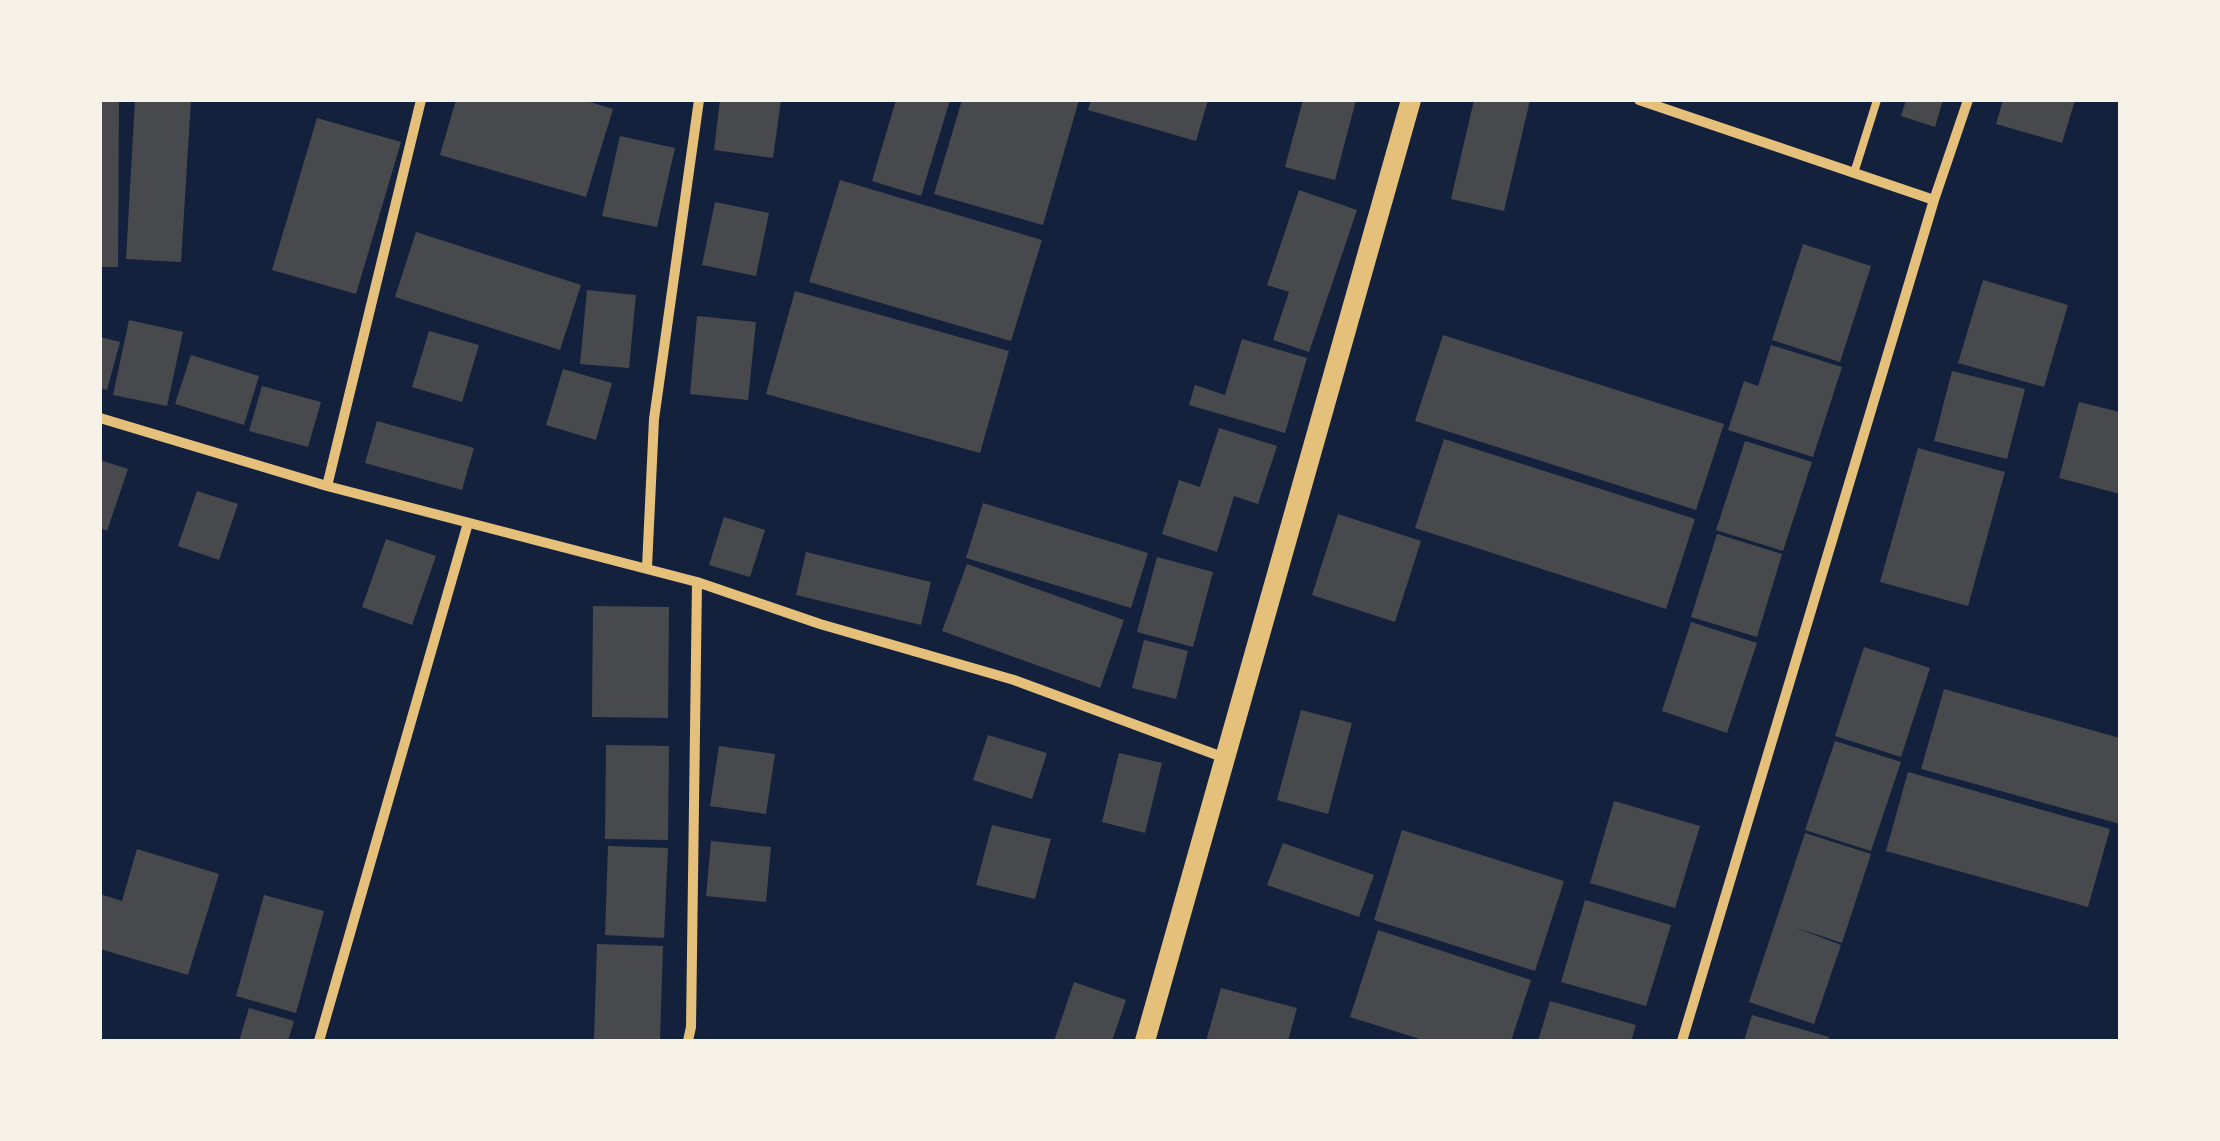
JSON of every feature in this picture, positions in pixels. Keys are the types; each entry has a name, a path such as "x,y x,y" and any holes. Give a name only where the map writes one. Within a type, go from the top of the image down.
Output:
{"main road":[{"path":"1144,1041 1411,100"}],"street":[{"path":"327,486 421,100"},
{"path":"647,568 654,418 699,100"},
{"path":"1639,100 1934,200"},
{"path":"1682,1041 1934,200 1968,100"},
{"path":"100,418 327,486 697,582 820,624 1014,680 1226,758"},
{"path":"319,1041 468,523"},
{"path":"688,1041 697,582"}],"lane":[{"path":"1854,173 1877,100"}],"building":[{"path":"100,100 119,100 118,267 100,267"},
{"path":"135,100 191,100 181,262 126,259"},
{"path":"456,100 583,100 613,109 586,197 440,155"},
{"path":"720,100 781,100 773,158 714,150"},
{"path":"896,100 950,100 921,196 872,181"},
{"path":"962,100 1079,100 1043,225 934,194"},
{"path":"1091,100 1208,100 1196,141 1088,110"},
{"path":"1303,100 1356,100 1335,180 1285,167"},
{"path":"1474,100 1530,100 1504,211 1451,199"},
{"path":"1906,100 1943,100 1935,127 1901,116"},
{"path":"2003,100 2075,100 2062,143 1996,124"},
{"path":"317,118 401,142 356,294 272,270"},
{"path":"620,136 675,148 657,227 602,216"},
{"path":"840,180 1042,240 1011,341 809,282"},
{"path":"1299,190 1357,210 1309,352 1273,340 1289,292 1267,285"},
{"path":"715,202 769,213 756,276 702,265"},
{"path":"416,232 581,285 560,350 395,297"},
{"path":"1803,244 1871,266 1840,362 1772,340"},
{"path":"1983,280 2068,305 2044,387 1958,363"},
{"path":"587,290 636,295 629,368 580,364"},
{"path":"795,291 1009,351 980,453 766,394"},
{"path":"697,316 756,322 748,400 690,394"},
{"path":"129,320 183,332 167,406 113,395"},
{"path":"429,331 479,345 462,402 412,387"},
{"path":"1443,335 1724,424 1696,510 1415,421"},
{"path":"100,337 120,342 107,390 100,388"},
{"path":"1242,339 1307,358 1285,433 1189,405 1195,385 1225,395"},
{"path":"1771,345 1842,367 1813,457 1728,430 1744,381 1758,386"},
{"path":"191,355 259,376 244,425 175,404"},
{"path":"563,369 612,383 596,440 546,425"},
{"path":"1952,371 2025,389 2007,459 1934,441"},
{"path":"262,386 321,402 308,447 249,431"},
{"path":"2079,402 2120,412 2120,494 2059,478"},
{"path":"377,421 474,448 462,490 365,463"},
{"path":"1219,428 1277,446 1258,504 1234,496 1217,552 1162,534 1179,480 1200,487"},
{"path":"1444,439 1695,519 1666,609 1415,528"},
{"path":"1745,441 1812,462 1783,551 1716,530"},
{"path":"1918,448 2005,472 1968,606 1880,582"},
{"path":"100,460 128,469 107,531 100,528"},
{"path":"197,491 238,504 219,560 178,546"},
{"path":"983,503 1148,553 1131,608 966,558"},
{"path":"1338,514 1421,541 1395,622 1312,595"},
{"path":"724,517 765,530 750,577 709,565"},
{"path":"1717,534 1782,554 1757,637 1691,617"},
{"path":"386,539 436,556 412,625 362,607"},
{"path":"806,552 931,582 921,625 796,595"},
{"path":"1157,557 1213,572 1193,647 1137,632"},
{"path":"967,564 1124,620 1100,688 942,631"},
{"path":"593,606 669,607 668,718 592,717"},
{"path":"1691,622 1757,643 1727,733 1662,711"},
{"path":"1144,640 1188,651 1176,699 1132,688"},
{"path":"1864,647 1930,668 1901,757 1835,736"},
{"path":"1944,689 2120,738 2120,824 1921,769"},
{"path":"1301,710 1352,723 1328,814 1277,800"},
{"path":"988,735 1047,753 1032,799 973,780"},
{"path":"1835,741 1901,762 1871,851 1805,830"},
{"path":"606,745 669,746 668,840 605,839"},
{"path":"719,746 775,754 766,814 710,806"},
{"path":"1119,753 1162,763 1145,833 1102,822"},
{"path":"1908,772 2110,829 2088,907 1886,851"},
{"path":"1614,801 1700,826 1675,908 1590,883"},
{"path":"992,825 1051,839 1035,899 976,885"},
{"path":"1402,830 1564,881 1535,971 1374,920"},
{"path":"1805,833 1871,854 1842,943 1794,927 1841,945 1814,1024 1749,1002"},
{"path":"711,841 771,847 766,902 706,896"},
{"path":"1283,843 1374,875 1359,917 1267,885"},
{"path":"608,846 668,848 664,938 605,935"},
{"path":"137,849 219,874 188,975 100,949 100,894 122,901"},
{"path":"264,895 324,911 296,1013 236,996"},
{"path":"1585,900 1671,925 1646,1006 1561,982"},
{"path":"1378,930 1531,980 1511,1041 1426,1041 1350,1017"},
{"path":"597,944 663,946 660,1041 594,1041"},
{"path":"1074,982 1126,1000 1112,1041 1054,1041"},
{"path":"1221,988 1297,1008 1288,1041 1206,1041"},
{"path":"1550,1001 1636,1025 1631,1041 1538,1041"},
{"path":"249,1008 294,1021 288,1041 239,1041"},
{"path":"1752,1015 1829,1037 1828,1041 1744,1041"}]}
